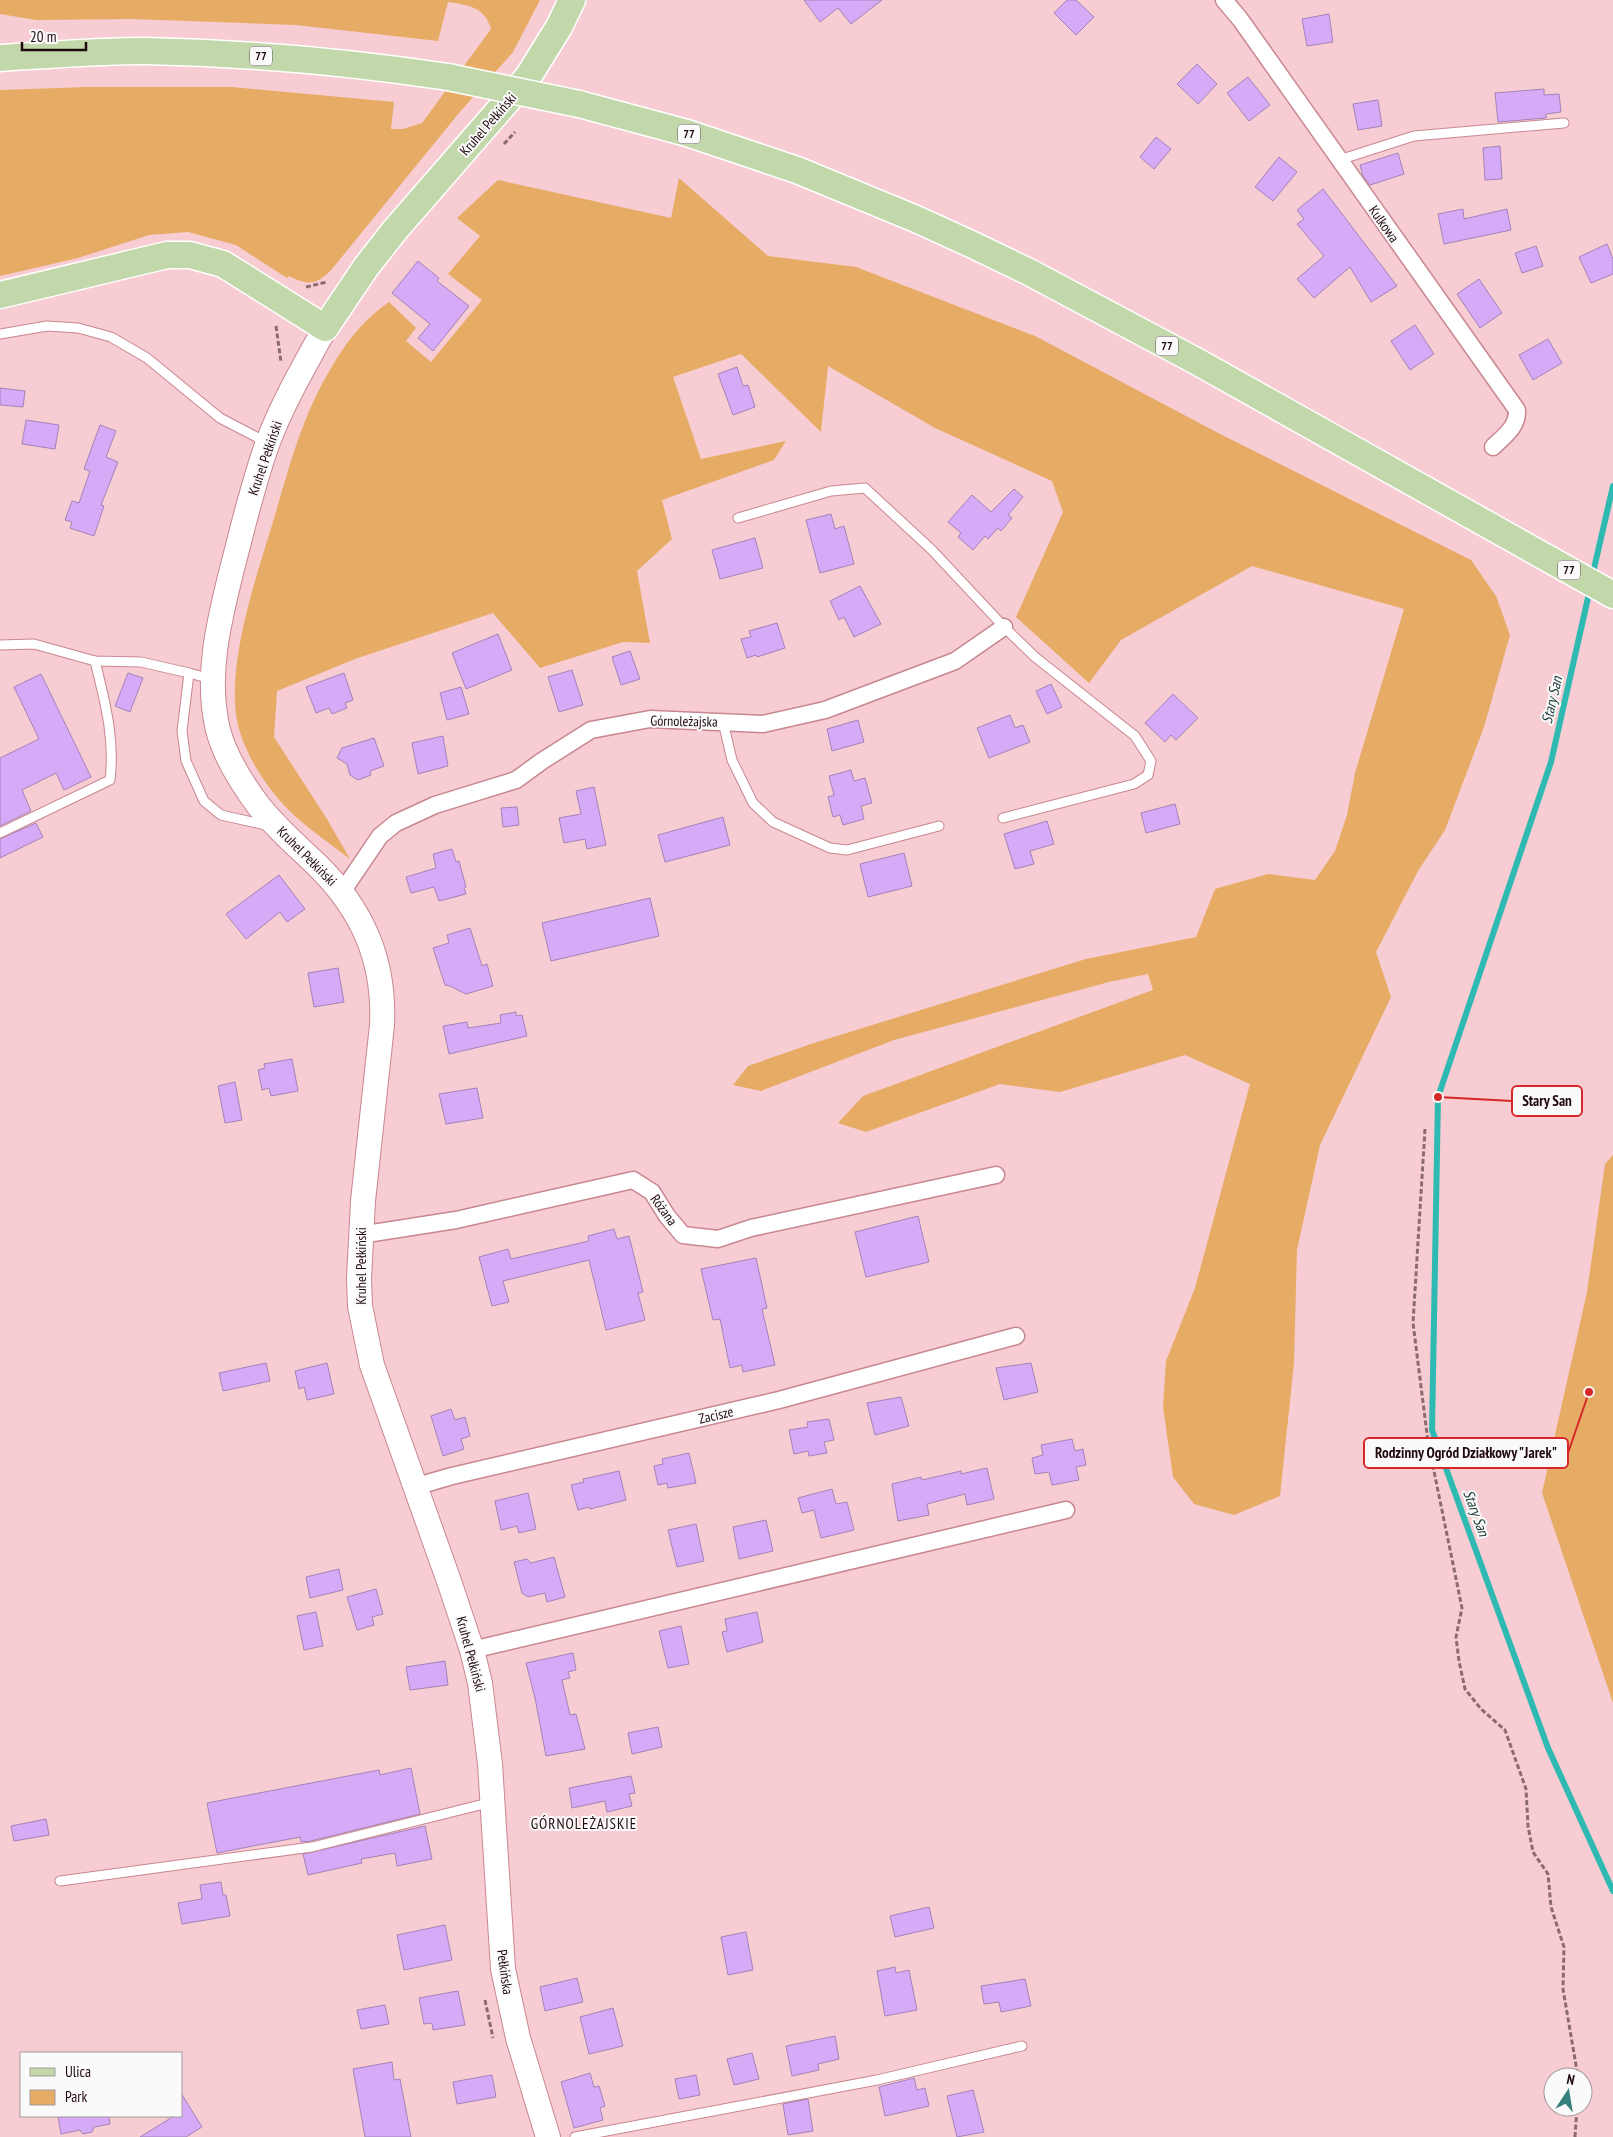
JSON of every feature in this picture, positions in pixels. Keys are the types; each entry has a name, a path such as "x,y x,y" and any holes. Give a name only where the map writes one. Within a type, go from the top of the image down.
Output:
{"main road":[{"name":"Kruhel Pełkiński","path":"325,328 366,267 528,77 559,27 572,0"},
{"name":"77","path":"0,39 73,53 144,51 299,59 374,66 448,77 579,104 687,133 797,170 916,219 1029,272 1196,362 1613,595"},
{"path":"0,58 73,53"},
{"path":"0,295 156,258 176,254 190,255 222,264 325,328"}],"street":[{"name":"Kulkowa","path":"1224,0 1240,18 1517,410 1517,419 1513,426 1493,447"},
{"name":"Kruhel Pełkiński","path":"325,328 287,397 268,443 250,500 222,608 216,640 213,679 218,729 227,754 240,779 258,806 342,892 353,908 372,948 378,968 382,1006 360,1235 359,1279 364,1331 374,1371 472,1650 485,1714 492,1802"},
{"name":"Górnoleżajska","path":"342,892 380,836 396,824 435,805 516,780 591,730 650,719 763,724 825,710 955,661 1004,627"},
{"name":"Różana","path":"360,1235 456,1220 633,1180 652,1192 667,1216 683,1234 718,1239 751,1228 996,1175"},
{"name":"Zacisze","path":"414,1487 452,1476 779,1400 1016,1336"},
{"path":"472,1650 1066,1510"},
{"name":"Pełkińska","path":"492,1802 503,1969 514,2024 548,2137"}],"lane":[{"path":"1339,160 1414,136 1564,124"},
{"path":"0,334 47,326 78,328 111,337 147,358 220,418 268,443"},
{"path":"738,518 832,491 865,488 932,550 1004,627 1035,657 1135,736 1152,762 1148,776 1134,784 1003,818"},
{"path":"0,645 34,644 95,661 141,662 213,679"},
{"path":"0,833 110,780 113,757 110,721 95,661"},
{"path":"189,673 182,731 186,761 204,801 221,815 280,828"},
{"path":"723,722 736,769 754,803 773,822 830,848 847,850 939,826"},
{"path":"60,1881 312,1847 492,1802"},
{"path":"574,2137 877,2080 1022,2046"}],"path":[{"path":"500,148 519,126"},
{"path":"275,323 280,348 281,368"},
{"path":"1425,1129 1413,1323 1428,1442 1462,1608 1456,1637 1459,1661 1465,1689 1482,1709 1505,1730 1526,1789 1528,1826 1534,1852 1548,1874 1551,1907 1564,1947 1563,1989 1576,2067"},
{"path":"1575,2137 1576,2117"}],"green space":[{"path":"0,0 540,0 513,52 459,113 332,269 317,281 307,282 289,276 287,278 236,245 188,232 149,235 78,258 0,276 0,90 87,87 232,87 394,102 391,129 403,129 422,123 491,29 485,16 475,8 448,2 438,41 296,25 132,19 36,20 0,14"},
{"path":"679,178 768,256 856,267 1035,336 1220,434 1471,560 1496,596 1510,635 1484,727 1445,830 1418,871 1376,952 1391,997 1320,1145 1297,1250 1294,1363 1280,1496 1234,1515 1194,1504 1173,1477 1163,1407 1166,1361 1195,1288 1250,1084 1185,1055 1060,1092 1000,1084 866,1132 838,1123 863,1096 1153,990 1148,974 1109,982 894,1040 761,1091 733,1085 748,1066 814,1043 1086,959 1196,937 1215,889 1268,874 1315,880 1335,851 1347,815 1355,773 1404,609 1252,566 1121,640 1089,683 1016,617 1063,512 1052,481 935,428 828,366 821,432 741,354 673,377 701,459 786,441 774,460 662,500 672,539 637,571 650,643 623,642 540,668 493,613 355,659 277,691 274,737 327,819 350,859 309,828 287,808 269,787 247,750 238,725 235,702 235,678 250,598 303,426 320,388 349,341 371,316 389,302 416,328 406,341 431,362 482,300 448,274 480,236 457,218 498,180 671,218"},
{"path":"1613,1155 1613,1703 1542,1493 1587,1292 1605,1164"}],"building":[{"path":"804,0 882,0 851,24 838,8 820,22"},
{"path":"1067,0 1076,0 1094,17 1076,35 1054,13"},
{"path":"1329,14 1333,42 1307,46 1302,19"},
{"path":"1197,64 1217,84 1198,104 1177,84"},
{"path":"1248,77 1270,105 1249,121 1227,93"},
{"path":"1544,89 1544,95 1559,94 1561,112 1546,114 1546,118 1498,122 1495,93"},
{"path":"1378,100 1382,126 1358,130 1353,104"},
{"path":"1156,137 1171,149 1154,169 1140,157"},
{"path":"1500,146 1502,179 1485,180 1483,148"},
{"path":"1398,153 1404,174 1370,185 1363,176 1360,165"},
{"path":"1279,157 1297,172 1273,201 1255,187"},
{"path":"1323,189 1397,286 1371,302 1350,267 1314,298 1297,279 1324,256 1297,224 1304,219 1297,210"},
{"path":"1463,209 1464,219 1507,209 1511,230 1444,244 1438,214"},
{"path":"1607,244 1613,259 1613,274 1591,283 1579,257"},
{"path":"1536,246 1543,266 1522,273 1515,253"},
{"path":"418,261 439,278 437,281 469,306 433,351 418,338 430,324 392,293"},
{"path":"1479,279 1502,313 1480,328 1457,294"},
{"path":"1415,325 1434,354 1410,370 1391,341"},
{"path":"1548,339 1562,363 1533,380 1519,355"},
{"path":"737,367 743,386 748,385 755,407 733,415 718,374"},
{"path":"0,388 25,391 23,407 0,405"},
{"path":"26,420 59,425 55,449 22,444"},
{"path":"100,425 116,431 106,457 118,462 101,505 104,506 94,536 70,528 72,522 65,520 72,501 79,503 90,471 84,469"},
{"path":"1014,489 1023,497 1008,515 1012,518 1001,531 998,528 988,539 985,536 973,550 958,537 961,533 948,522 972,495 991,512"},
{"path":"831,514 835,529 844,526 854,564 820,573 806,520"},
{"path":"755,538 763,568 720,579 712,550"},
{"path":"860,586 881,624 854,637 844,617 839,620 830,601"},
{"path":"777,623 785,648 757,657 756,655 747,658 741,639 751,637 749,631"},
{"path":"498,634 512,670 466,689 452,653"},
{"path":"630,651 640,679 621,685 612,657"},
{"path":"572,670 583,705 559,712 548,677"},
{"path":"128,673 143,678 130,712 115,706"},
{"path":"344,673 353,700 345,703 347,708 332,714 329,708 316,713 306,687"},
{"path":"41,674 91,777 64,790 56,773 22,790 31,811 0,826 0,758 39,739 14,687"},
{"path":"1051,684 1062,707 1047,714 1036,691"},
{"path":"461,687 469,714 447,720 440,693"},
{"path":"1173,694 1198,718 1176,740 1171,735 1165,742 1145,723"},
{"path":"1010,715 1015,728 1023,725 1030,742 989,758 977,728"},
{"path":"858,720 864,742 832,751 827,729"},
{"path":"443,736 448,766 418,774 412,743"},
{"path":"374,738 384,766 370,771 371,775 358,780 350,775 347,764 337,758 342,748"},
{"path":"851,770 854,781 865,778 872,803 861,806 864,819 843,825 840,815 833,817 828,797 834,795 829,776"},
{"path":"594,787 606,845 587,849 585,839 564,843 559,818 581,814 576,791"},
{"path":"1175,804 1180,824 1146,833 1141,813"},
{"path":"517,807 519,825 503,827 501,808"},
{"path":"723,817 730,845 665,862 658,835"},
{"path":"1047,821 1054,844 1030,851 1034,864 1015,869 1004,834"},
{"path":"36,823 43,837 0,858 0,839"},
{"path":"452,849 456,862 459,861 466,894 439,901 434,887 411,893 406,877 436,868 433,854"},
{"path":"904,853 912,886 868,897 860,864"},
{"path":"279,875 305,909 287,922 280,912 246,939 226,914"},
{"path":"650,898 659,936 551,961 542,923"},
{"path":"470,928 482,966 487,964 493,986 466,994 445,985 433,948 449,943 447,935"},
{"path":"338,968 344,1002 314,1007 308,973"},
{"path":"516,1012 516,1016 522,1015 527,1036 449,1054 443,1026 467,1022 468,1028 501,1023 500,1015"},
{"path":"292,1059 298,1091 271,1096 269,1088 262,1090 258,1070 265,1068 264,1064"},
{"path":"235,1082 242,1120 225,1123 218,1086"},
{"path":"477,1088 483,1118 446,1124 439,1094"},
{"path":"918,1216 929,1262 866,1277 855,1232"},
{"path":"614,1229 617,1239 629,1236 643,1292 638,1293 645,1320 606,1330 589,1260 503,1281 509,1302 492,1306 479,1257 508,1249 511,1259 589,1241 588,1236"},
{"path":"756,1258 767,1308 762,1309 775,1365 743,1372 742,1365 730,1368 720,1319 713,1320 701,1269"},
{"path":"266,1363 270,1381 223,1391 219,1373"},
{"path":"327,1363 334,1394 307,1400 304,1387 299,1389 295,1371"},
{"path":"1031,1363 1038,1392 1004,1400 996,1368"},
{"path":"901,1397 909,1426 875,1435 867,1403"},
{"path":"451,1409 455,1420 465,1417 470,1436 461,1439 464,1449 443,1456 431,1416"},
{"path":"829,1419 834,1440 824,1442 827,1453 809,1456 808,1451 794,1454 789,1430 808,1427 807,1422"},
{"path":"1072,1439 1075,1451 1083,1449 1086,1465 1076,1467 1079,1480 1052,1485 1049,1472 1035,1474 1032,1458 1043,1455 1041,1445"},
{"path":"689,1453 696,1483 668,1488 667,1483 658,1485 654,1466 663,1464 662,1459"},
{"path":"987,1468 994,1499 967,1505 965,1494 927,1504 929,1515 898,1521 892,1484 921,1477 922,1480 961,1471 961,1474"},
{"path":"619,1471 626,1500 578,1510 571,1485 584,1482 583,1479"},
{"path":"832,1489 836,1504 847,1502 854,1530 821,1538 814,1510 802,1513 798,1498"},
{"path":"528,1493 536,1529 519,1533 517,1526 501,1530 495,1501"},
{"path":"766,1520 773,1551 739,1559 733,1527"},
{"path":"696,1524 704,1561 677,1567 668,1530"},
{"path":"554,1557 565,1597 547,1602 545,1593 528,1597 522,1593 514,1562 527,1559 531,1563"},
{"path":"339,1569 343,1590 310,1598 306,1577"},
{"path":"376,1589 383,1614 372,1617 374,1625 357,1630 347,1597"},
{"path":"316,1612 323,1646 304,1650 297,1616"},
{"path":"757,1612 763,1642 727,1652 722,1632 727,1631 725,1619"},
{"path":"681,1626 689,1664 668,1668 659,1631"},
{"path":"573,1653 576,1670 568,1672 570,1678 562,1680 570,1715 576,1714 585,1749 546,1756 526,1663"},
{"path":"445,1661 448,1685 410,1690 406,1667"},
{"path":"658,1727 662,1747 632,1754 628,1733"},
{"path":"411,1768 420,1814 311,1841 301,1842 300,1837 217,1853 207,1803 379,1770 380,1775"},
{"path":"631,1776 635,1793 629,1794 632,1806 607,1812 605,1801 572,1808 569,1788"},
{"path":"46,1819 49,1835 14,1841 11,1826"},
{"path":"425,1826 432,1859 397,1866 395,1853 361,1859 362,1863 308,1875 303,1854"},
{"path":"221,1882 223,1895 226,1895 230,1916 182,1924 178,1903 202,1899 200,1885"},
{"path":"929,1907 934,1928 895,1937 890,1916"},
{"path":"445,1925 452,1960 404,1970 397,1935"},
{"path":"746,1932 753,1970 728,1975 721,1937"},
{"path":"895,1967 896,1973 909,1970 917,2010 885,2016 877,1971"},
{"path":"577,1978 583,2002 545,2011 540,1987"},
{"path":"1025,1979 1031,2006 1001,2012 999,2002 984,2004 981,1986"},
{"path":"458,1991 465,2025 433,2030 432,2023 424,2024 419,1998"},
{"path":"385,2005 389,2024 361,2029 357,2010"},
{"path":"613,2008 623,2046 589,2054 580,2017"},
{"path":"835,2036 839,2059 818,2064 819,2070 792,2076 786,2046"},
{"path":"752,2053 759,2079 734,2085 727,2059"},
{"path":"392,2062 394,2080 400,2079 411,2137 365,2137 353,2069"},
{"path":"590,2073 594,2087 599,2086 605,2106 600,2108 603,2120 574,2128 561,2082"},
{"path":"492,2075 496,2097 457,2104 453,2082"},
{"path":"696,2075 700,2095 679,2099 675,2079"},
{"path":"914,2078 917,2090 925,2088 929,2106 885,2116 879,2087"},
{"path":"973,2090 984,2132 957,2137 947,2096"},
{"path":"182,2095 202,2127 186,2137 140,2137 172,2117 182,2117"},
{"path":"808,2099 813,2131 788,2135 783,2104"},
{"path":"58,2117 109,2117 110,2124 94,2127 92,2132 83,2134 80,2130 61,2134"}],"waterway":[{"name":"Stary San","path":"1592,577 1613,486"},
{"name":"Stary San","path":"1590,589 1551,762 1438,1097 1432,1430 1548,1748 1613,1891"}],"place":[{"name":"Stary San","path":"1438,1097"},
{"name":"Rodzinny Ogród Działkowy \"Jarek\"","path":"1589,1392"}],"district":[{"name":"GÓRNOLEŻAJSKIE","path":"584,1824"}]}
